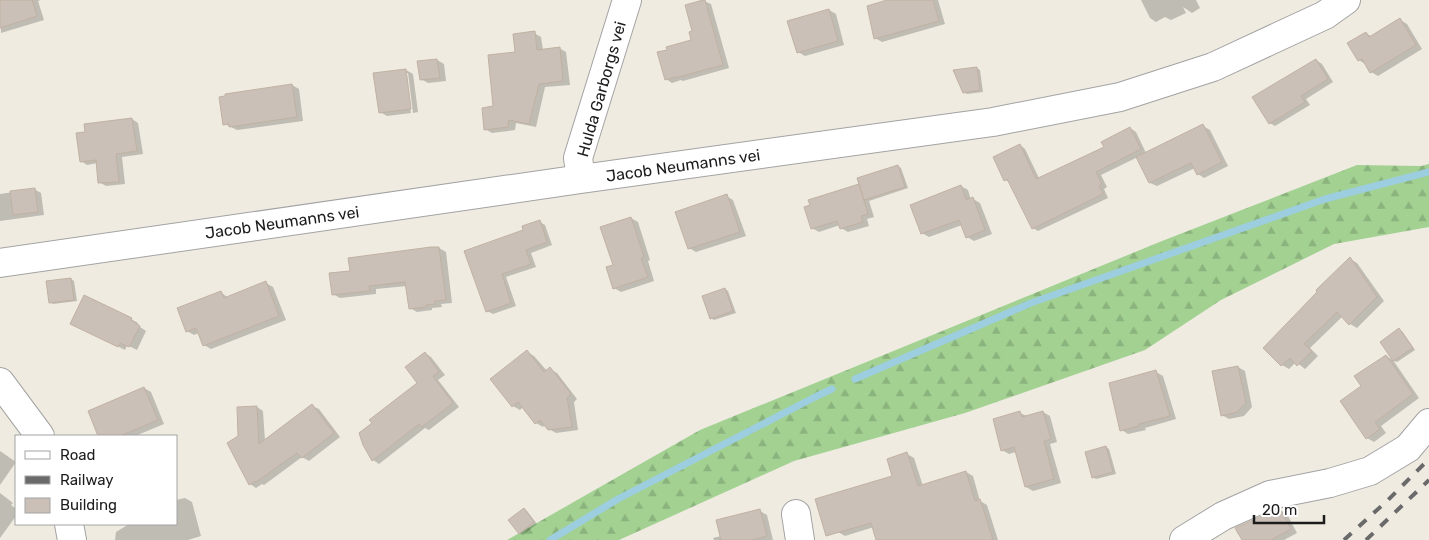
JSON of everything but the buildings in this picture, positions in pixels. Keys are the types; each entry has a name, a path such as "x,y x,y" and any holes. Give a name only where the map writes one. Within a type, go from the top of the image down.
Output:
{"street":[{"name":"Hulda Garborgs vei","path":"581,179 578,158 627,0"},
{"name":"Jacob Neumanns vei","path":"0,263 993,122 1120,97 1212,67 1325,15 1346,0"},
{"path":"0,382 39,435"},
{"path":"1184,540 1223,516 1270,495 1330,483 1370,471 1408,448 1429,423"},
{"path":"69,525 72,540"}],"green space":[{"path":"1429,164 1429,227 1334,244 1221,300 1145,350 965,413 794,461 619,540 507,540 700,430 1162,241 1357,165 1421,166"}],"waterway":[{"path":"855,379 1031,303 1325,199 1429,172"},
{"path":"550,540 618,499 832,389"}],"railway":[{"path":"1344,540 1429,459"},
{"path":"1366,540 1429,480"}]}
